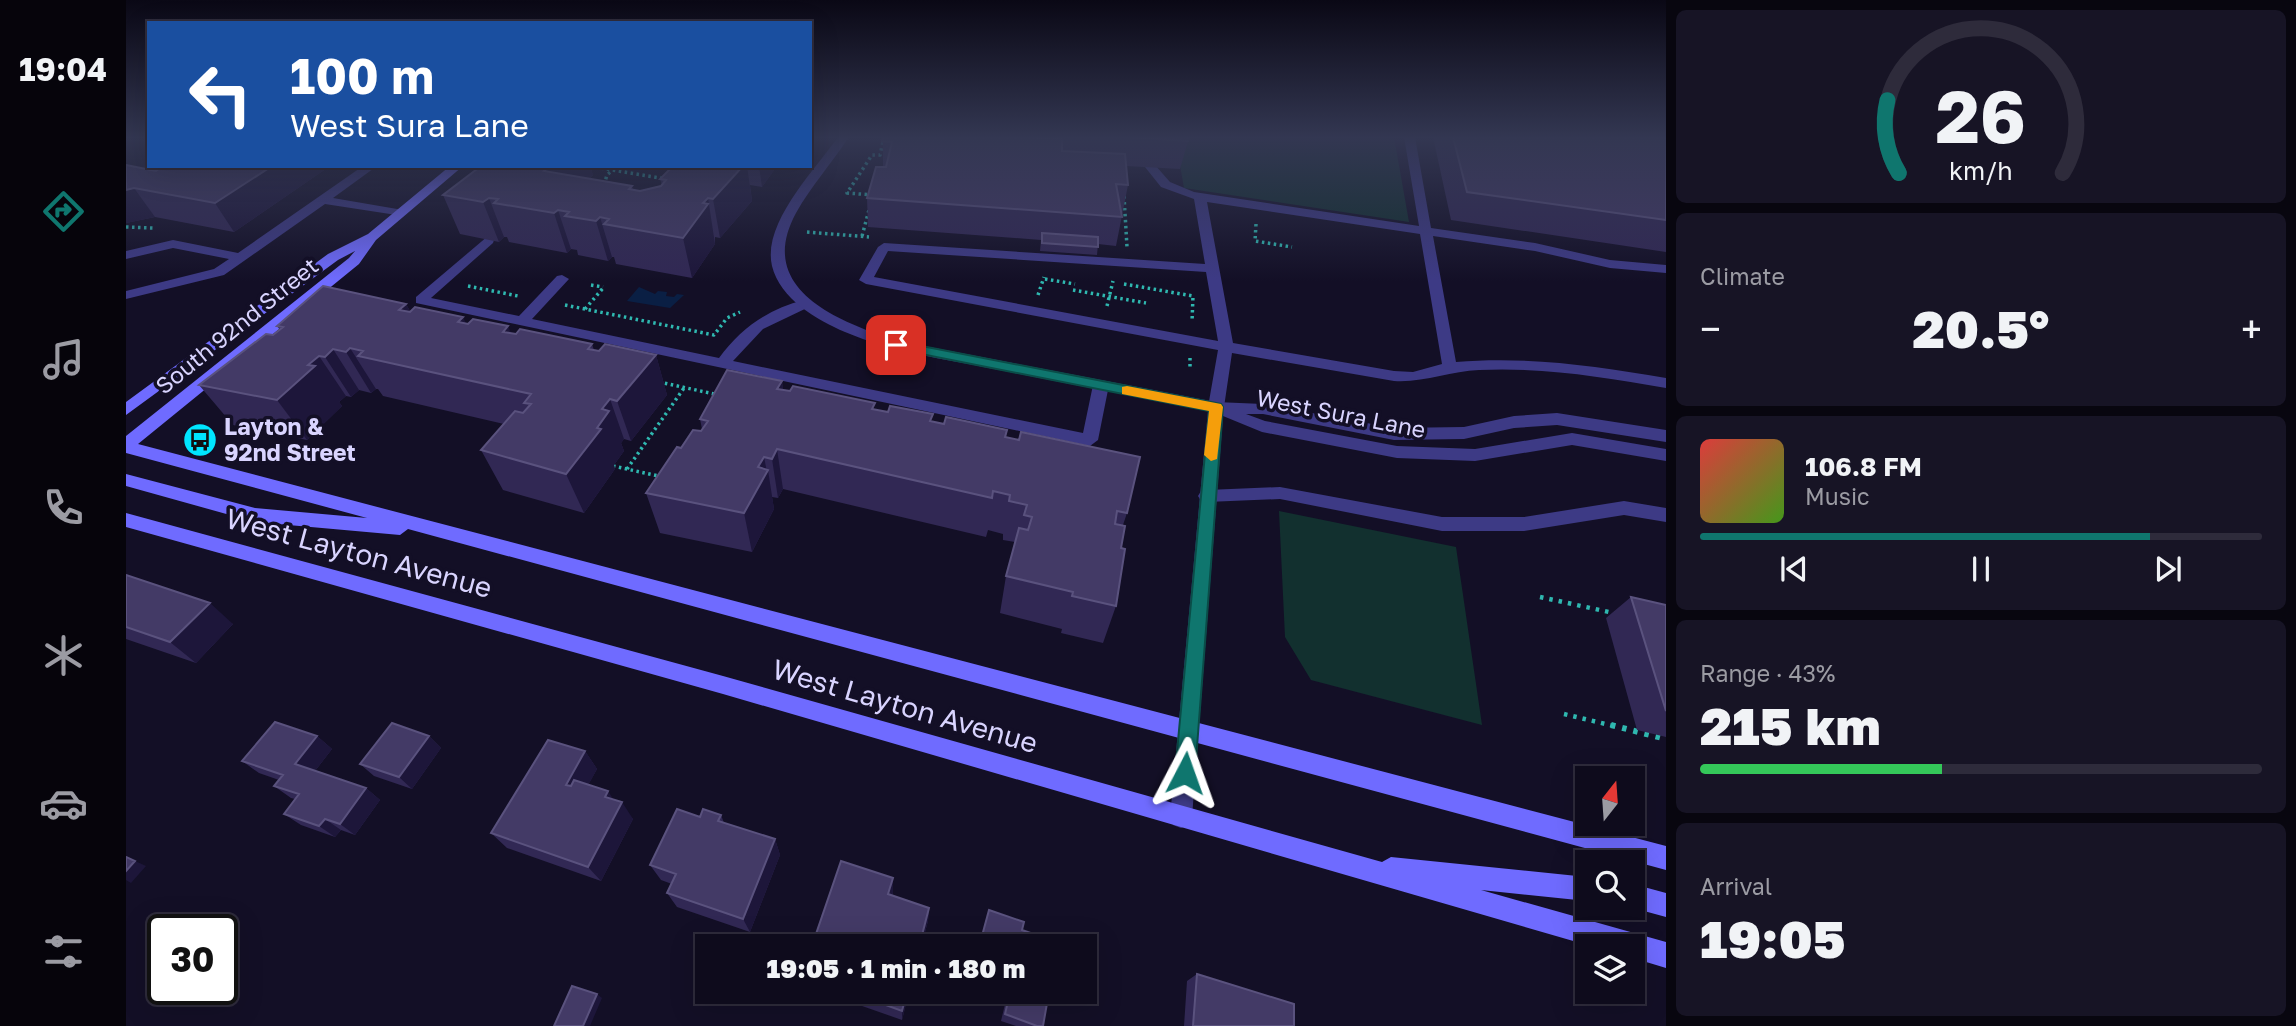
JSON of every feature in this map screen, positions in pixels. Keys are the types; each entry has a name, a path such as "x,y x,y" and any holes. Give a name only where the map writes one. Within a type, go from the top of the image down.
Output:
{"main road":[{"name":"South 92nd Street","path":"126,446 354,261 372,237 434,185"},
{"name":"South 92nd Street","path":"126,410 333,257 372,237"},
{"name":"West Layton Avenue","path":"126,446 1666,858"},
{"path":"126,480 255,515 449,532"},
{"name":"West Layton Avenue","path":"126,520 737,689 1666,955"},
{"path":"1342,864 1575,888"},
{"path":"1645,899 1666,905"}],"street":[{"path":"126,295 219,272 345,185"},
{"name":"West Sura Lane","path":"810,185 788,216 779,238 778,263 789,286 804,304 848,330 896,345 1216,407 1263,409 1394,434 1464,433 1514,422 1557,419 1666,436"},
{"path":"1166,185 1173,191 1200,197 1535,247 1610,264 1666,269"},
{"path":"1417,185 1450,367"},
{"path":"1181,817 1207,496 1216,407 1227,347 1200,197"},
{"path":"325,200 399,214"},
{"path":"488,240 417,303 522,321 1089,446 1101,385"},
{"path":"126,255 173,244 240,257"},
{"path":"1212,268 884,247 866,279 1394,376 1413,377 1450,367 1488,363 1528,363 1570,366 1666,383"},
{"path":"522,321 562,279"},
{"path":"723,364 738,341 759,322 804,304"},
{"name":"West Sura Lane","path":"1216,407 1262,426 1397,452 1475,455 1572,439 1666,455"},
{"path":"1207,496 1280,493 1442,524 1524,524 1624,508 1666,515"}],"path":[{"path":"603,191 605,185"},
{"path":"852,185 847,193 873,195 862,236"},
{"path":"1255,241 1292,247"},
{"path":"1101,280 1193,296 1192,331"},
{"path":"585,309 604,288 591,285"},
{"path":"467,286 529,298"},
{"path":"1073,290 1146,303"},
{"path":"554,303 714,335 727,318 746,309"},
{"path":"658,382 721,396"},
{"path":"627,469 684,388"},
{"path":"613,466 667,478"},
{"path":"1540,597 1628,617"},
{"path":"1564,714 1666,739"}],"green space":[{"path":"1183,185 1402,185 1409,222 1184,188"},
{"path":"1279,511 1456,547 1482,725 1311,680 1285,637"}],"water":[{"path":"639,287 655,294 658,291 667,292 666,296 684,295 670,308 627,301"}],"building":[{"path":"126,185 243,185 215,203 134,188 126,190"},
{"path":"456,185 625,185 632,186 629,189 640,191 662,185 726,185 713,199 708,198 703,203 708,204 683,238 604,224 609,219 600,217 596,221 565,216 569,212 558,210 554,213 494,203 498,199 489,198 483,202 443,195"},
{"path":"871,185 1116,185 1122,217 867,198"},
{"path":"1465,185 1666,185 1666,220 1467,192"},
{"path":"1042,233 1098,237 1098,247 1042,243"},
{"path":"323,286 406,304 399,310 410,312 415,307 463,317 458,322 468,324 473,319 508,326 503,332 516,334 520,329 592,344 588,349 599,351 605,344 656,355 617,401 610,399 602,409 609,411 597,428 601,429 566,474 481,450 515,411 523,413 531,404 524,403 531,394 358,356 363,351 350,348 346,352 333,349 325,357 319,356 308,365 315,366 277,400 199,385 266,334 273,335 283,327 277,326"},
{"path":"727,370 782,381 777,389 790,391 793,386 875,403 872,409 888,412 890,406 933,414 930,421 944,424 946,417 1007,430 1005,437 1019,440 1021,432 1140,457 1127,513 1117,511 1115,524 1125,526 1121,548 1125,549 1116,606 1072,596 1073,592 1006,576 1019,528 1028,530 1032,517 1024,515 1027,505 1009,501 1010,495 993,491 992,498 777,449 772,459 764,457 758,467 768,470 744,513 646,493 677,447 681,448 693,430 701,431 708,421 700,419"},
{"path":"126,575 210,603 170,642 126,627"},
{"path":"1631,597 1666,605 1666,711"},
{"path":"275,722 317,736 295,764 366,788 340,824 325,819 319,826 284,814 299,794 274,786 283,775 242,761"},
{"path":"392,723 429,736 399,777 360,764"},
{"path":"548,740 585,751 566,785 571,786 574,780 608,791 605,797 622,802 588,867 491,833"},
{"path":"677,809 700,817 703,809 721,815 718,821 775,839 743,919 667,893 676,874 650,865"},
{"path":"126,857 135,861 126,871"},
{"path":"841,861 893,878 888,894 929,908 922,934 816,934"},
{"path":"989,910 1024,922 1022,930 1033,934 983,934"},
{"path":"1197,974 1294,1004 1294,1026 1193,1026"},
{"path":"572,986 597,994 583,1026 554,1026"},
{"path":"883,1004 904,1004 902,1011"},
{"path":"1007,1004 1047,1004 1043,1026 1005,1014"}],"slow traffic":[{"path":"1127,390 1216,407 1211,455"}],"place":[{"name":"Layton & 92nd Street","path":"200,440"}],"route":[{"path":"896,345 1216,407 1185,773"}]}
